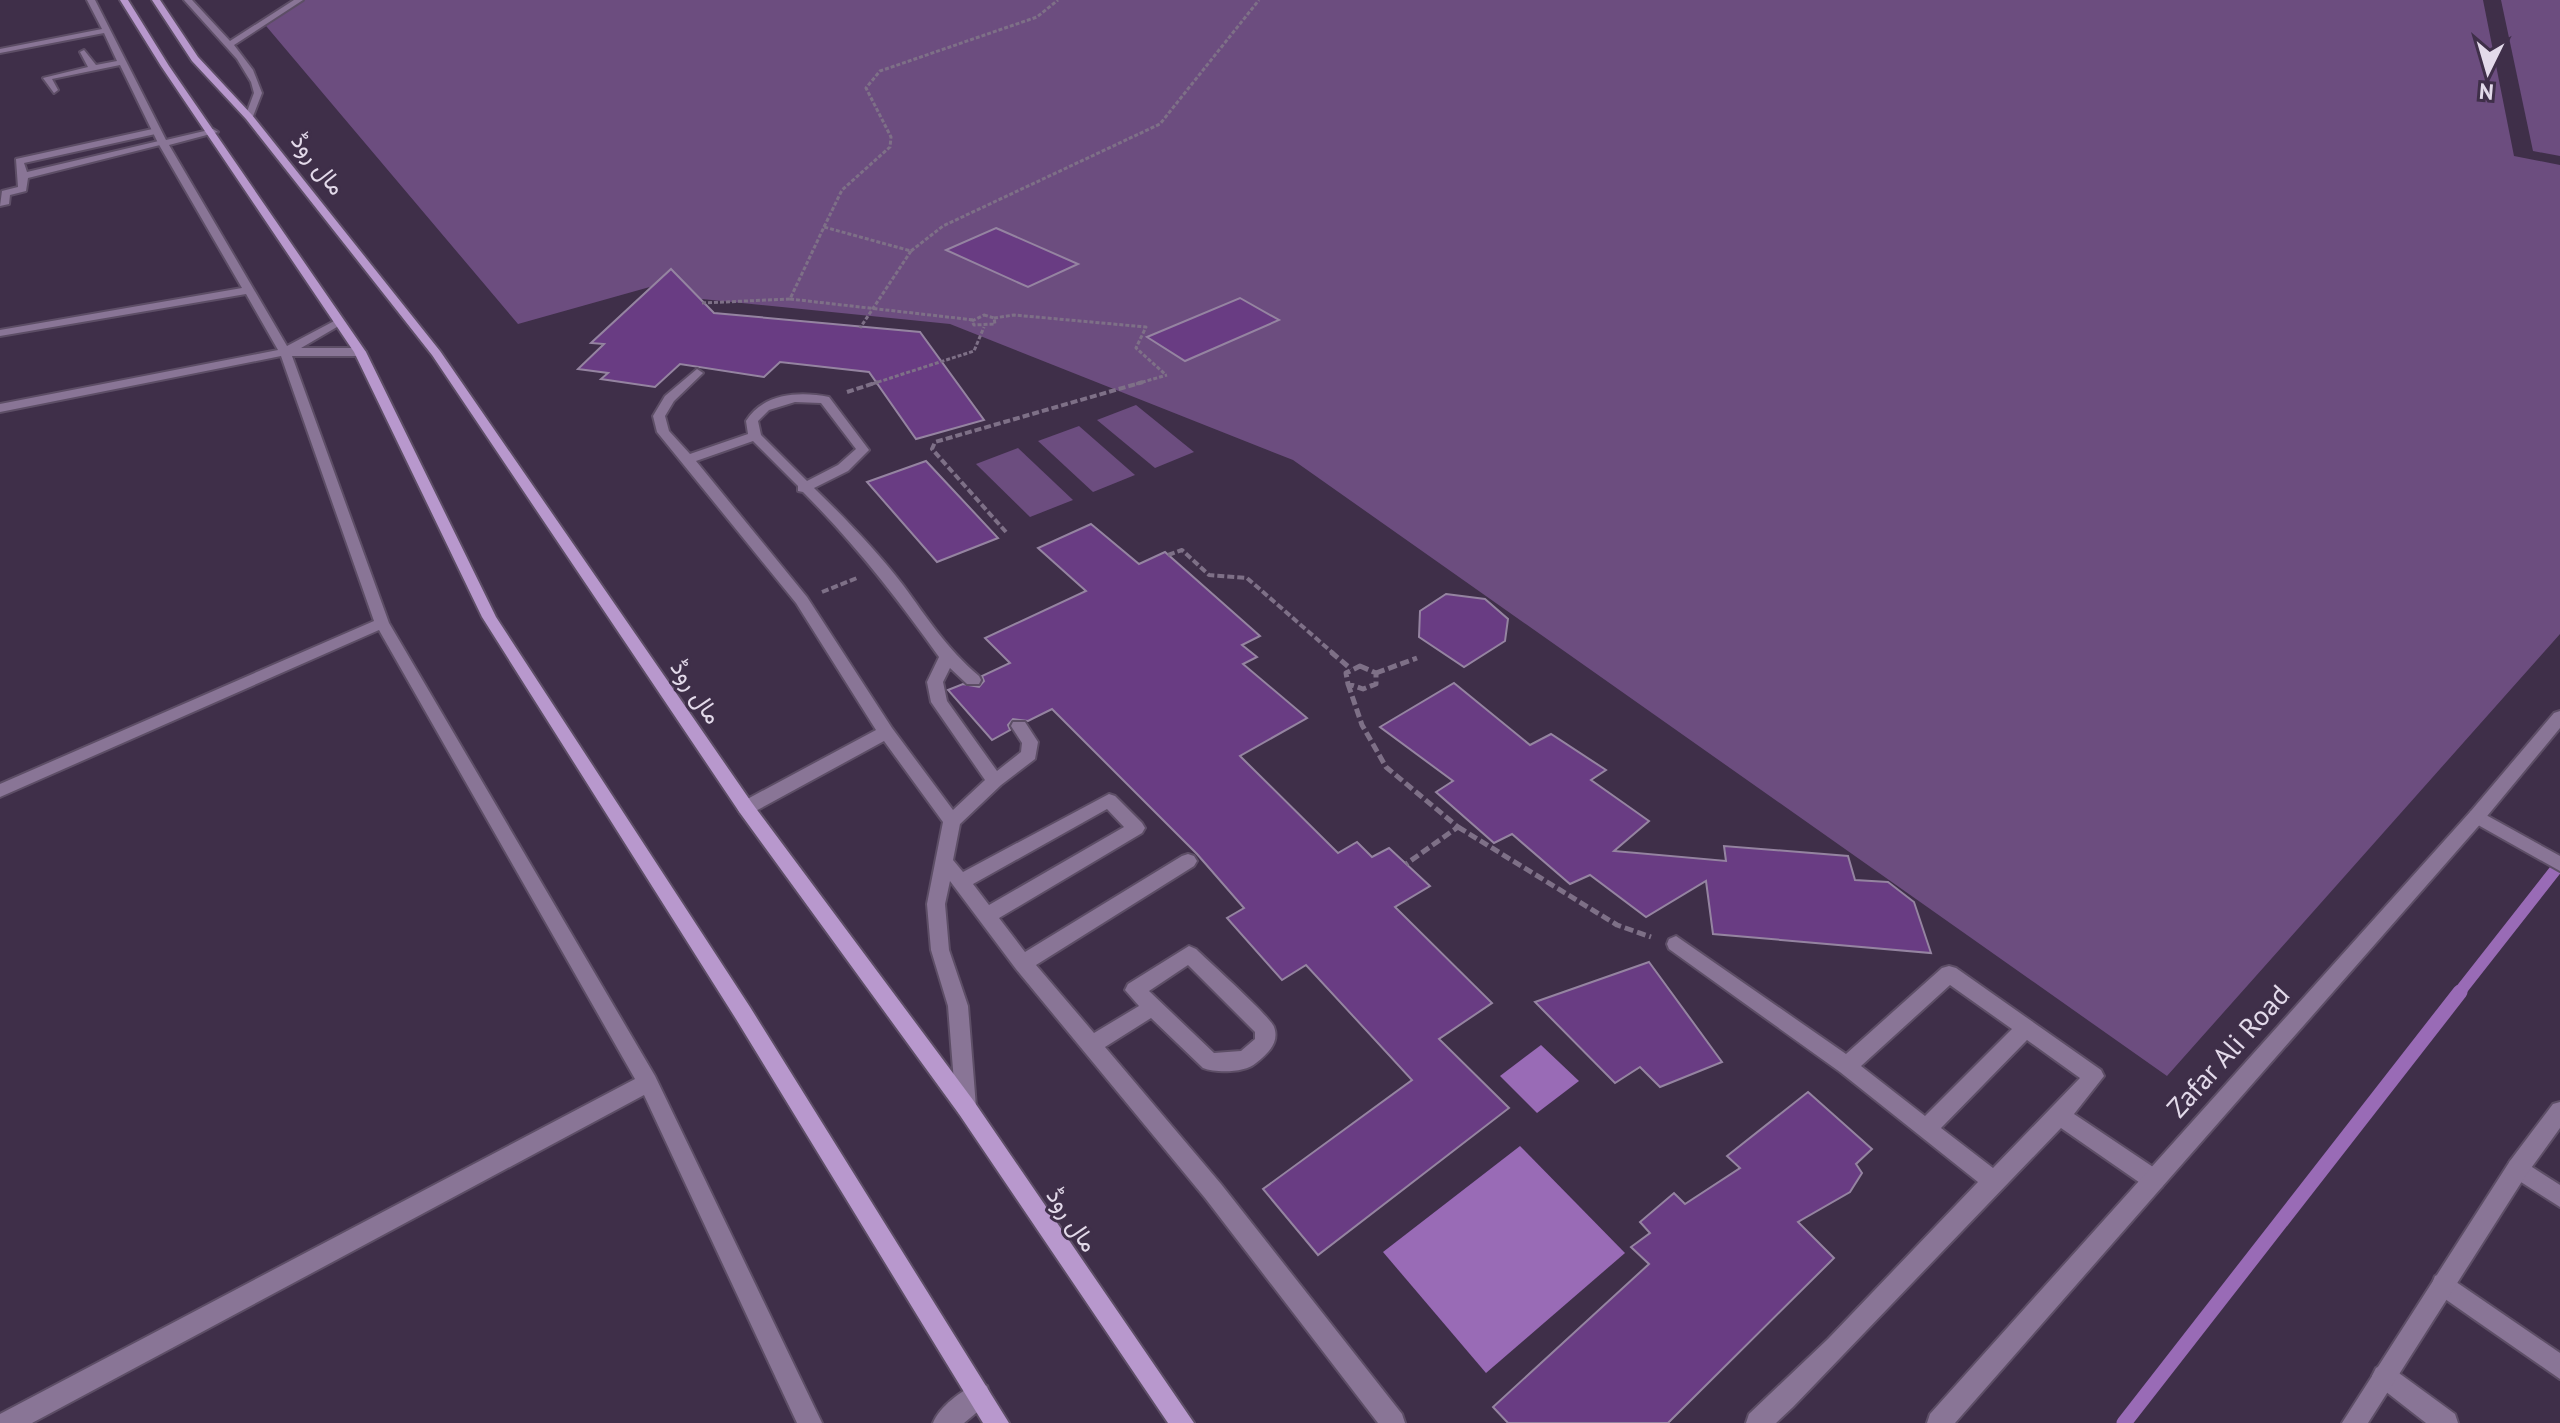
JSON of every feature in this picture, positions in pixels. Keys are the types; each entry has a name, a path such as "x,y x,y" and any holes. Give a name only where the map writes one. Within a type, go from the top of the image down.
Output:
{"main road":[{"path":"124,0 165,66 213,132 360,352 489,617 743,1013 997,1423"},
{"name":"مال روڈ","path":"156,0 195,59 249,117 436,353 746,808 966,1107 1182,1423"}],"street":[{"path":"91,0 160,137 246,291 285,352 382,623 648,1082 810,1423"},
{"path":"188,0 256,84 258,97 249,117"},
{"path":"227,46 299,0"},
{"path":"0,51 108,30"},
{"path":"84,52 93,68"},
{"path":"54,90 47,78 123,62"},
{"path":"0,203 5,202 5,193 23,189 19,161 160,137 213,132"},
{"path":"23,176 160,137"},
{"path":"0,333 246,291"},
{"path":"285,352 338,322"},
{"path":"0,408 285,352 360,352"},
{"path":"697,373 669,399 659,416 663,432 802,600 886,732 952,821"},
{"path":"803,488 843,468 863,450 825,400 796,397 759,409 752,421 755,436 803,488 843,524 947,657 973,680"},
{"path":"688,459 755,436"},
{"path":"0,791 382,623"},
{"path":"947,657 935,682 939,702 995,781"},
{"name":"Zafar Ali Road","path":"1939,1423 2477,816 2560,717"},
{"path":"966,1107 958,1006 940,950 936,904 952,821 1029,755 1030,742 1019,726"},
{"path":"746,808 886,732"},
{"path":"961,882 1109,800 1136,828 986,916"},
{"path":"2477,816 2560,864"},
{"path":"943,859 1393,1423"},
{"path":"1023,963 1188,861"},
{"path":"1676,944 1847,1066 1993,1181"},
{"path":"1189,954 1265,1029 1265,1042 1246,1060 1210,1062 1153,1007 1135,990 1189,954"},
{"path":"1758,1423 1804,1382 1993,1181 2061,1117 2094,1076 1949,974 1847,1066"},
{"path":"1093,1044 1153,1007"},
{"path":"1926,1129 2025,1029"},
{"path":"7,1423 648,1082"},
{"path":"2354,1423 2518,1168 2560,1111"},
{"path":"2061,1117 2154,1180"},
{"path":"2518,1168 2560,1197"},
{"path":"2443,1284 2560,1367"},
{"path":"2384,1376 2446,1423"},
{"path":"945,1423 978,1395"}],"path":[{"path":"790,299 842,190 890,147 891,137 866,88 880,71 1037,17 1058,0"},
{"path":"860,328 911,251 943,226 1160,124 1172,113 1259,0"},
{"path":"824,227 911,251"},
{"path":"702,303 790,299 974,320 984,315 994,318 1014,315 1146,327 1136,348 1167,375 935,442 932,449 1006,532"},
{"path":"974,320 974,325 984,327 995,324 994,318"},
{"path":"825,400 974,351 984,327"},
{"path":"1168,555 1182,550 1209,575 1247,578 1351,669"},
{"path":"802,600 880,569"},
{"path":"1376,673 1417,658"},
{"path":"1348,684 1371,688 1379,678 1376,673 1360,666 1346,673 1348,684 1362,725 1386,767 1458,827 1617,925 1676,944"},
{"path":"1406,864 1458,827"}],"shaded area":[{"path":"297,0 2483,0 2514,156 2560,165 2560,634 2167,1076 1293,460 950,324 692,298 664,283 518,324 261,20"},
{"path":"2501,0 2560,0 2560,156 2533,151"},
{"path":"1136,405 1194,452 1155,468 1097,420"},
{"path":"1079,426 1135,475 1093,492 1038,441"},
{"path":"1018,448 1073,500 1030,517 976,464"},
{"path":"1541,1045 1579,1081 1537,1113 1500,1076"},
{"path":"1520,1146 1625,1253 1486,1373 1383,1252"}],"building":[{"path":"996,228 1078,264 1028,287 946,250"},
{"path":"671,269 714,313 920,332 984,420 916,439 869,372 780,362 764,377 680,364 655,387 601,379 608,373 578,369 604,344 591,343"},
{"path":"1240,298 1279,320 1185,361 1147,337"},
{"path":"926,461 998,538 937,562 867,482"},
{"path":"1091,524 1139,564 1165,552 1260,636 1242,645 1257,657 1243,664 1307,718 1240,756 1338,853 1357,842 1372,857 1389,848 1430,886 1395,907 1492,1003 1439,1039 1509,1108 1318,1255 1263,1189 1412,1080 1306,965 1282,980 1227,918 1244,908 1197,854 1052,709 1028,721 1013,719 1008,725 1010,730 992,740 948,690 963,684 979,687 984,681 982,676 1010,663 985,638 1086,591 1038,548"},
{"path":"1446,594 1485,599 1508,619 1505,641 1464,667 1419,637 1420,611"},
{"path":"1454,683 1530,745 1551,734 1606,770 1591,780 1649,821 1614,851 1726,861 1724,846 1848,856 1855,880 1888,882 1914,902 1931,953 1713,934 1706,881 1646,917 1590,875 1570,884 1512,834 1494,843 1436,792 1453,781 1380,727"},
{"path":"1649,962 1722,1062 1660,1087 1640,1067 1615,1083 1535,1002"},
{"path":"1808,1092 1872,1149 1856,1164 1862,1173 1850,1192 1798,1222 1834,1258 1668,1423 1508,1423 1493,1407 1649,1264 1631,1247 1650,1233 1640,1222 1674,1193 1685,1204 1740,1168 1727,1156"}],"waterway":[{"path":"2458,994 2560,864"},
{"path":"2124,1423 2460,992"}]}
